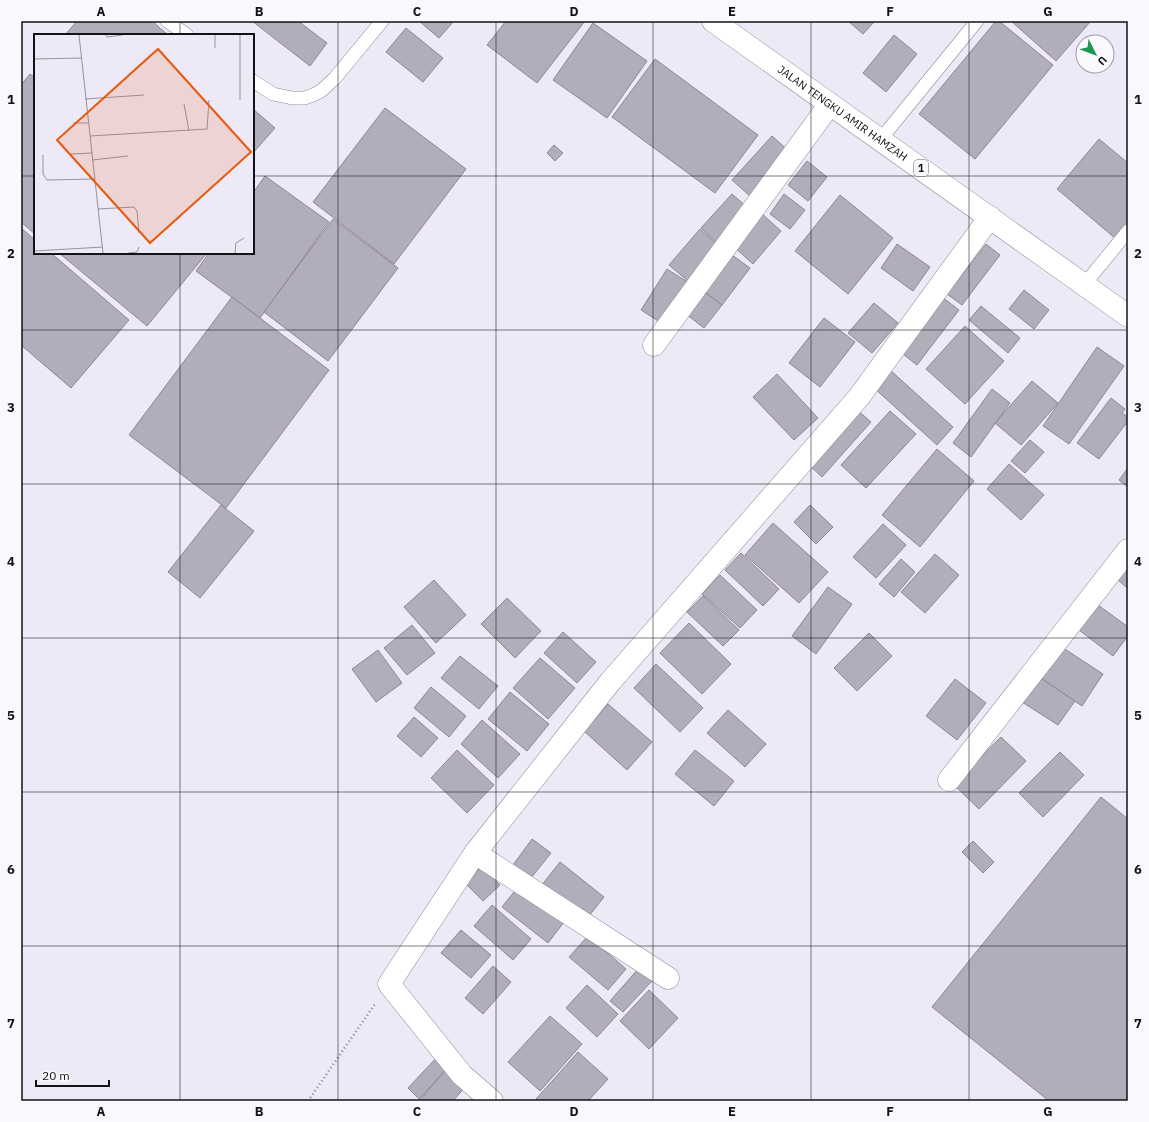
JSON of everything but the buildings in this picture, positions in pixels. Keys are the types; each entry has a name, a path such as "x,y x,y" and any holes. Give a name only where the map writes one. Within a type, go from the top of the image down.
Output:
{"main road":[{"name":"JALAN TENGKU AMIR HAMZAH","path":"713,21 1128,316"},
{"path":"654,345 830,104"},
{"path":"492,1101 462,1075 389,984 475,853 610,682 859,397 990,217"},
{"path":"949,780 1128,550"},
{"path":"475,853 668,978"}],"lane":[{"path":"167,21 186,34"},
{"path":"254,82 273,94 292,98 305,98 313,96 335,78 382,21"},
{"path":"880,140 978,21"},
{"path":"1084,285 1128,231"}],"path":[{"path":"308,1101 389,984"}]}
